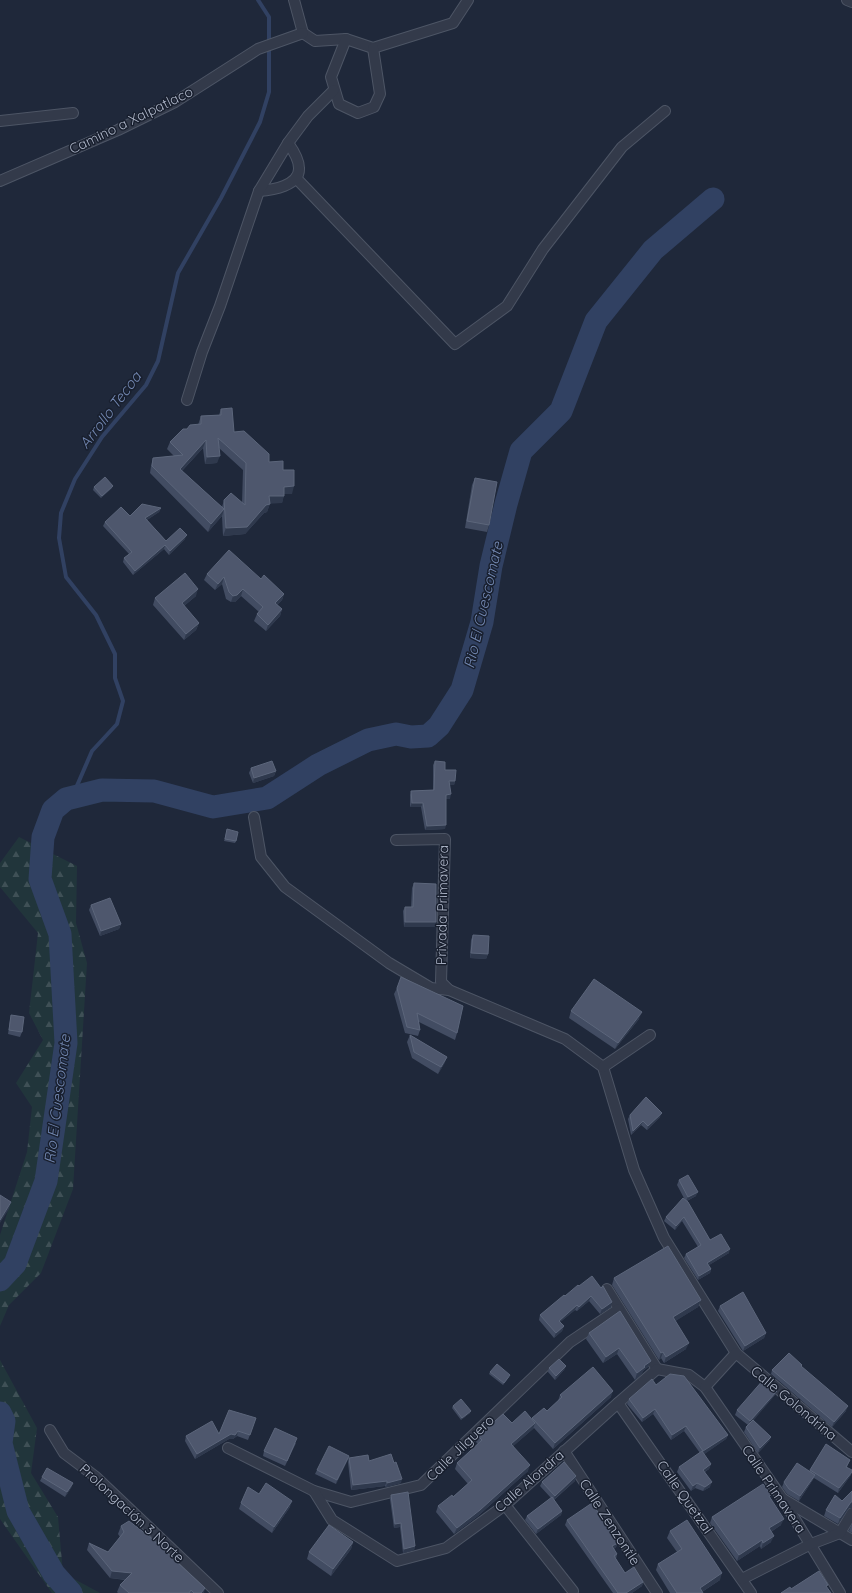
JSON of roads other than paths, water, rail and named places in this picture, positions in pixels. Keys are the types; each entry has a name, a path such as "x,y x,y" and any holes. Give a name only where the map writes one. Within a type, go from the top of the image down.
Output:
{"street":[{"path":"294,0 303,33 315,41 346,39 373,48 453,23 468,0"},
{"path":"847,0 852,2"},
{"name":"Camino a Xalpatlaco","path":"0,181 118,130 175,102 258,49 303,33"},
{"path":"346,39 331,77 339,104 358,113 374,107 380,94 373,48"},
{"path":"187,400 202,352 220,306 259,191 288,143 308,116 334,90"},
{"path":"296,178 455,344 506,306 544,249 622,147 665,111"},
{"path":"0,121 73,113"},
{"path":"259,191 282,187 296,178 300,169 296,156 288,143"},
{"path":"254,817 261,857 285,888 389,963 431,988 449,990 566,1039 603,1067 650,1035"},
{"name":"Privada Primavera","path":"396,840 445,839 441,982 449,990"},
{"name":"Calle Golondrina","path":"603,1067 634,1170 664,1238 736,1353 852,1452"},
{"path":"606,1289 657,1370 688,1375 705,1387 736,1353"},
{"name":"Calle Jilguero","path":"228,1448 314,1491 351,1502 421,1485 570,1342 619,1309"},
{"name":"Calle Alondra","path":"314,1491 332,1520 397,1561 446,1548 504,1505 618,1402 657,1370"},
{"name":"Calle Primavera","path":"705,1387 782,1498 840,1593"},
{"name":"Calle Quetzal","path":"618,1402 742,1579 750,1593"},
{"name":"Prolongación 3 Norte","path":"50,1430 64,1453 96,1477 218,1593"},
{"name":"Calle Zenzontle","path":"564,1451 657,1593"},
{"path":"782,1498 852,1540"},
{"path":"504,1505 573,1592"},
{"path":"742,1579 811,1544 840,1533 852,1513"}],"waterway":[{"name":"Arrollo Tecoa","path":"66,799 76,788 92,751 117,724 123,701 115,678 115,654 96,615 66,577 59,538 61,513 75,479 102,437 146,385 158,361 178,273 221,198 260,122 269,92 269,17 258,0"},
{"name":"Rio El Cuescomate","path":"0,1280 15,1264 46,1181 66,1043 60,934 40,879 43,837 53,810 66,799 102,790 154,791 213,807 267,798 318,765 368,740 396,734 411,737 428,736 439,726 462,690 482,622 491,566 521,451 561,411 596,321 653,250 713,199"},
{"name":"Rio El Cuescomate","path":"0,1413 4,1421 1,1443 18,1511 54,1574 71,1593"}]}
